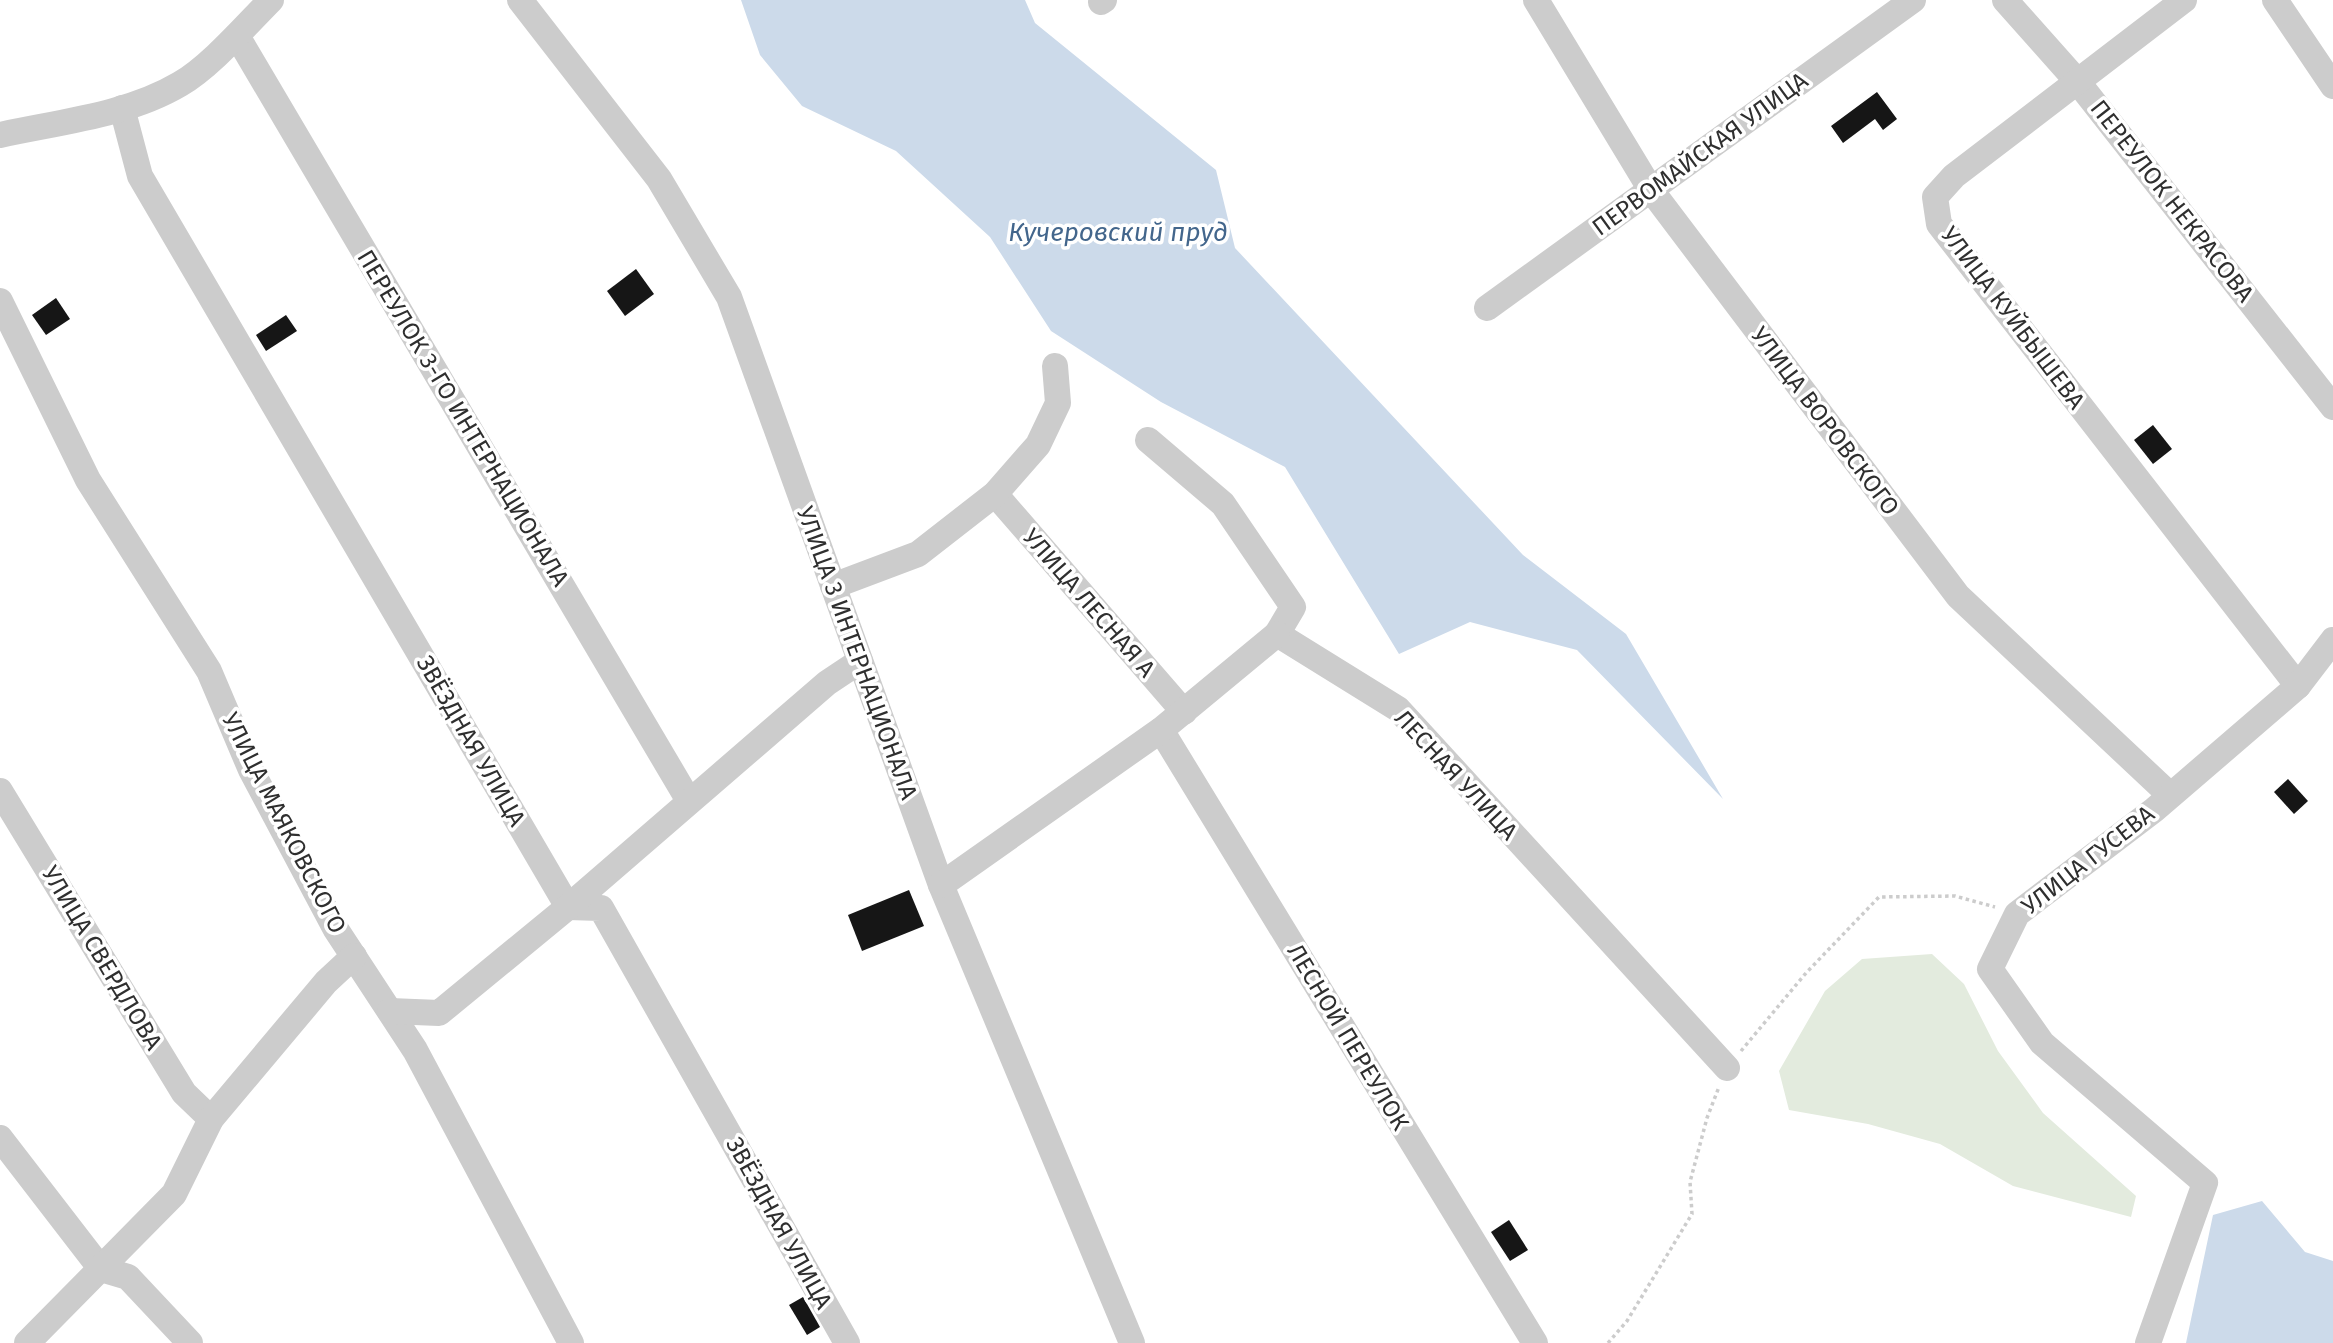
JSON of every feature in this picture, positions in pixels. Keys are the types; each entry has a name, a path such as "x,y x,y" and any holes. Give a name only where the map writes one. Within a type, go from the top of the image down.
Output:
{"street":[{"path":"0,135 122,108 181,84 237,36 271,0"},
{"name":"УЛИЦА 3 ИНТЕРНАЦИОНАЛА","path":"520,0 659,179 729,297 941,885 1132,1343"},
{"name":"УЛИЦА ВОРОВСКОГО","path":"1536,0 1651,190 1958,596 2170,795"},
{"name":"ПЕРВОМАЙСКАЯ УЛИЦА","path":"1487,308 1913,0"},
{"name":"ПЕРЕУЛОК НЕКРАСОВА","path":"2005,0 2077,81 2333,407"},
{"name":"УЛИЦА КУЙБЫШЕВА","path":"2185,0 1954,176 1935,197 1939,224 2298,686"},
{"path":"2275,0 2333,86"},
{"name":"ПЕРЕУЛОК 3-ГО ИНТЕРНАЦИОНАЛА","path":"237,36 689,801"},
{"name":"ЗВЁЗДНАЯ УЛИЦА","path":"122,108 139,176 568,907 601,908 846,1343"},
{"name":"УЛИЦА МАЯКОВСКОГО","path":"0,301 88,480 209,671 251,770 335,928 415,1050 571,1343"},
{"path":"833,586 918,554 995,494 1038,445 1058,403 1055,366"},
{"path":"941,885 1184,712 1277,634 1293,607 1223,504 1148,440"},
{"name":"УЛИЦА ЛЕСНАЯ А","path":"995,494 1184,712"},
{"name":"ЛЕСНАЯ УЛИЦА","path":"1277,634 1398,709 1727,1069"},
{"name":"УЛИЦА ГУСЕВА","path":"2148,1343 2205,1183 2042,1042 1990,970 2017,914 2170,795 2298,686 2333,640"},
{"path":"390,1011 439,1013 568,907 827,683 860,661"},
{"name":"ЛЕСНОЙ ПЕРЕУЛОК","path":"1161,730 1535,1343"},
{"name":"УЛИЦА СВЕРДЛОВА","path":"0,791 184,1093 211,1119"},
{"path":"27,1343 174,1194 211,1119 326,982 354,956"},
{"path":"0,1138 101,1269 128,1277 190,1343"}],"path":[{"path":"1608,1343 1628,1321 1692,1214 1690,1182 1707,1118 1727,1069 1806,973 1878,897 1955,896 2017,914"}],"shaded area":[{"path":"1932,954 1964,984 1998,1051 2043,1113 2136,1196 2131,1217 2013,1186 1940,1144 1868,1124 1789,1110 1779,1071 1825,991 1862,959"}],"water":[{"name":"Кучеровский пруд","path":"741,0 1025,0 1035,23 1216,170 1235,248 1523,555 1626,634 1723,799 1577,650 1470,622 1399,654 1285,467 1161,402 1051,331 990,237 896,151 802,106 760,55"},
{"path":"2262,1201 2305,1252 2333,1261 2333,1343 2186,1343 2213,1215"}],"building":[{"path":"1877,92 1897,119 1883,130 1875,119 1843,143 1831,126"},
{"path":"636,269 654,294 625,316 607,291"},
{"path":"56,298 70,319 46,335 32,315"},
{"path":"286,315 297,331 266,351 256,335"},
{"path":"2153,425 2172,449 2153,464 2134,440"},
{"path":"2288,779 2308,801 2294,814 2274,792"},
{"path":"909,890 924,926 862,951 848,915"},
{"path":"1509,1220 1528,1250 1510,1261 1491,1232"},
{"path":"803,1297 820,1327 807,1335 789,1305"}]}
